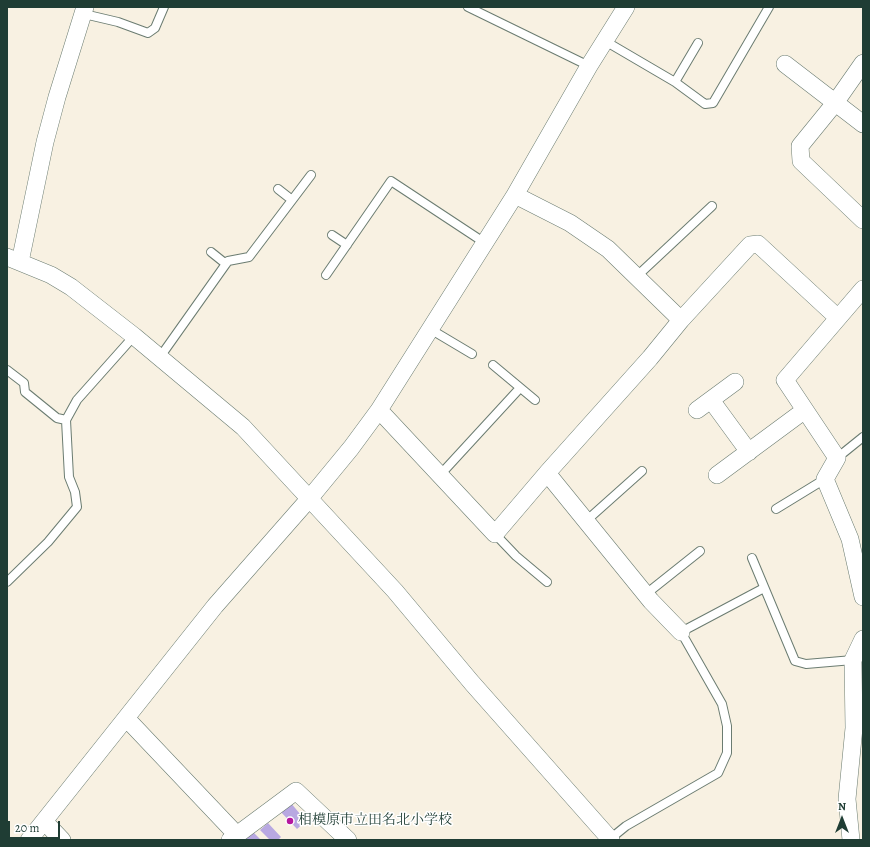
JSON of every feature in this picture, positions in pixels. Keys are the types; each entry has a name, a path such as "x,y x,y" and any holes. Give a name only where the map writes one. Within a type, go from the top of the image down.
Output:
{"street":[{"path":"29,840 215,606 309,499 351,448 379,410 515,195 589,66 626,7"},
{"path":"85,10 57,97 14,259 51,275 71,287 160,357 243,427 394,591 472,683 611,839"},
{"path":"863,63 835,103 800,146 801,161 863,220"},
{"path":"785,64 863,124"},
{"path":"515,195 570,223 608,249 681,320"},
{"path":"379,410 495,534 547,473 650,358 681,320 750,245 758,244 838,318"},
{"path":"863,289 785,380 837,458 825,479 850,539 863,597"},
{"path":"697,410 734,382"},
{"path":"711,400 749,452"},
{"path":"717,475 805,410"},
{"path":"547,473 646,594 681,632"},
{"path":"851,840 847,799 854,728 853,660 863,639"},
{"path":"126,718 233,837 296,791 348,840"},
{"path":"44,821 62,840"}],"lane":[{"path":"85,10 148,32 155,28 164,7"},
{"path":"468,7 589,66"},
{"path":"605,41 675,82 704,104 713,102 769,7"},
{"path":"675,82 698,43"},
{"path":"160,357 228,261 249,257 311,175"},
{"path":"326,275 392,181 485,243"},
{"path":"278,189 292,200"},
{"path":"636,277 712,206"},
{"path":"332,235 347,245"},
{"path":"211,252 226,264"},
{"path":"430,330 472,354"},
{"path":"7,582 48,542 77,506 75,492 69,477 66,420 77,400 134,336"},
{"path":"494,364 535,400"},
{"path":"7,370 24,383 25,392 57,418 66,420"},
{"path":"440,475 520,388"},
{"path":"837,458 863,437"},
{"path":"586,521 642,471"},
{"path":"776,509 825,479"},
{"path":"495,534 516,556 547,582"},
{"path":"646,594 700,551"},
{"path":"752,558 795,661 806,664 853,660"},
{"path":"611,839 626,826 718,773 727,753 728,726 722,704 681,632 764,588"}],"building":[{"path":"290,802 306,821 297,829 280,811"},
{"path":"268,823 281,837 278,840 270,840 260,830"},
{"path":"253,832 261,840 245,840"}],"place":[{"name":"相模原市立田名北小学校","path":"290,821"}]}
